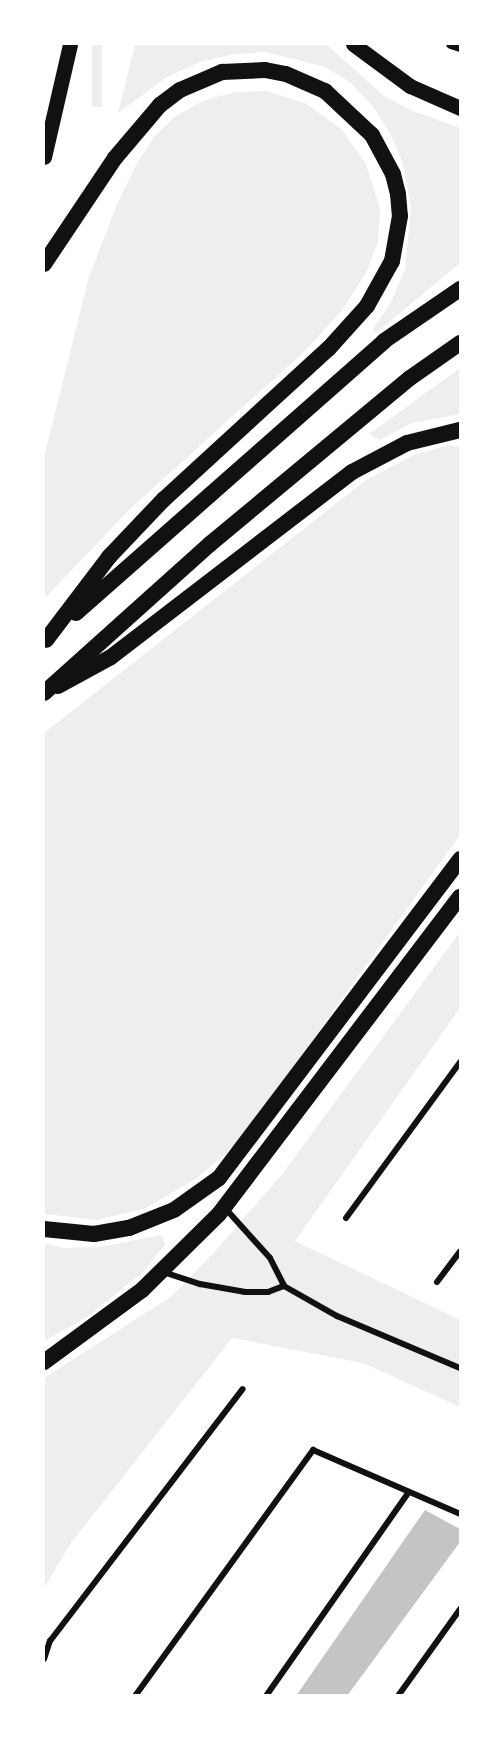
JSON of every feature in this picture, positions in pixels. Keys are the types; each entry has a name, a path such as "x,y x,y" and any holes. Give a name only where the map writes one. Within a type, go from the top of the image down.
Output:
{"highway":[{"path":"44,264 115,158 160,105 180,90 222,72 275,72 325,91 372,135 393,174 398,194 400,216 392,261 367,306 329,348 164,499 109,557 45,641"},
{"path":"45,641 384,341 460,289"},
{"path":"45,692 210,544 410,378 460,343"},
{"path":"45,692 84,675 111,657 312,500 365,464 421,438 460,430"},
{"path":"44,1229 84,1234 129,1228 174,1210 219,1178 460,859"},
{"path":"44,1362 113,1313 163,1271 224,1207 460,897"}],"main road":[{"path":"44,157 47,121 70,44"},
{"path":"353,44 410,86 460,108"}],"street":[{"path":"451,44 460,47"},
{"path":"346,1218 460,1062"},
{"path":"224,1207 270,1258 284,1287 337,1316 460,1368"},
{"path":"437,1282 460,1252"},
{"path":"163,1271 200,1284 245,1292 268,1292 284,1287"},
{"path":"44,1659 50,1641 243,1389"},
{"path":"135,1695 313,1450 460,1514"},
{"path":"266,1695 409,1492"},
{"path":"398,1695 460,1609"}],"shaded area":[{"path":"92,44 102,44 102,107 92,107"},
{"path":"135,44 326,44 384,96 413,111 460,128 460,263 376,333 373,329 390,304 405,269 411,208 403,164 390,133 372,105 351,83 325,67 266,52 234,54 200,62 167,77 118,113"},
{"path":"267,91 307,104 341,129 366,164 380,208 378,242 366,273 343,309 307,349 131,508 44,599 44,457 88,280 115,209 136,165 154,137 176,116 203,101 235,92"},
{"path":"460,368 460,414 412,423 379,440 369,434"},
{"path":"446,446 460,446 460,835 250,1127 228,1152 197,1178 146,1208 97,1220 44,1214 44,733 366,480 416,454"},
{"path":"460,932 460,1008 295,1241 460,1320 460,1407 363,1363 232,1338 71,1543 44,1588 44,1378 172,1296 218,1248 283,1173"},
{"path":"162,1235 165,1245 143,1272 86,1318 44,1341 44,1243 63,1248 99,1247"}],"building":[{"path":"425,1510 460,1529 460,1542 347,1696 296,1696"}]}
